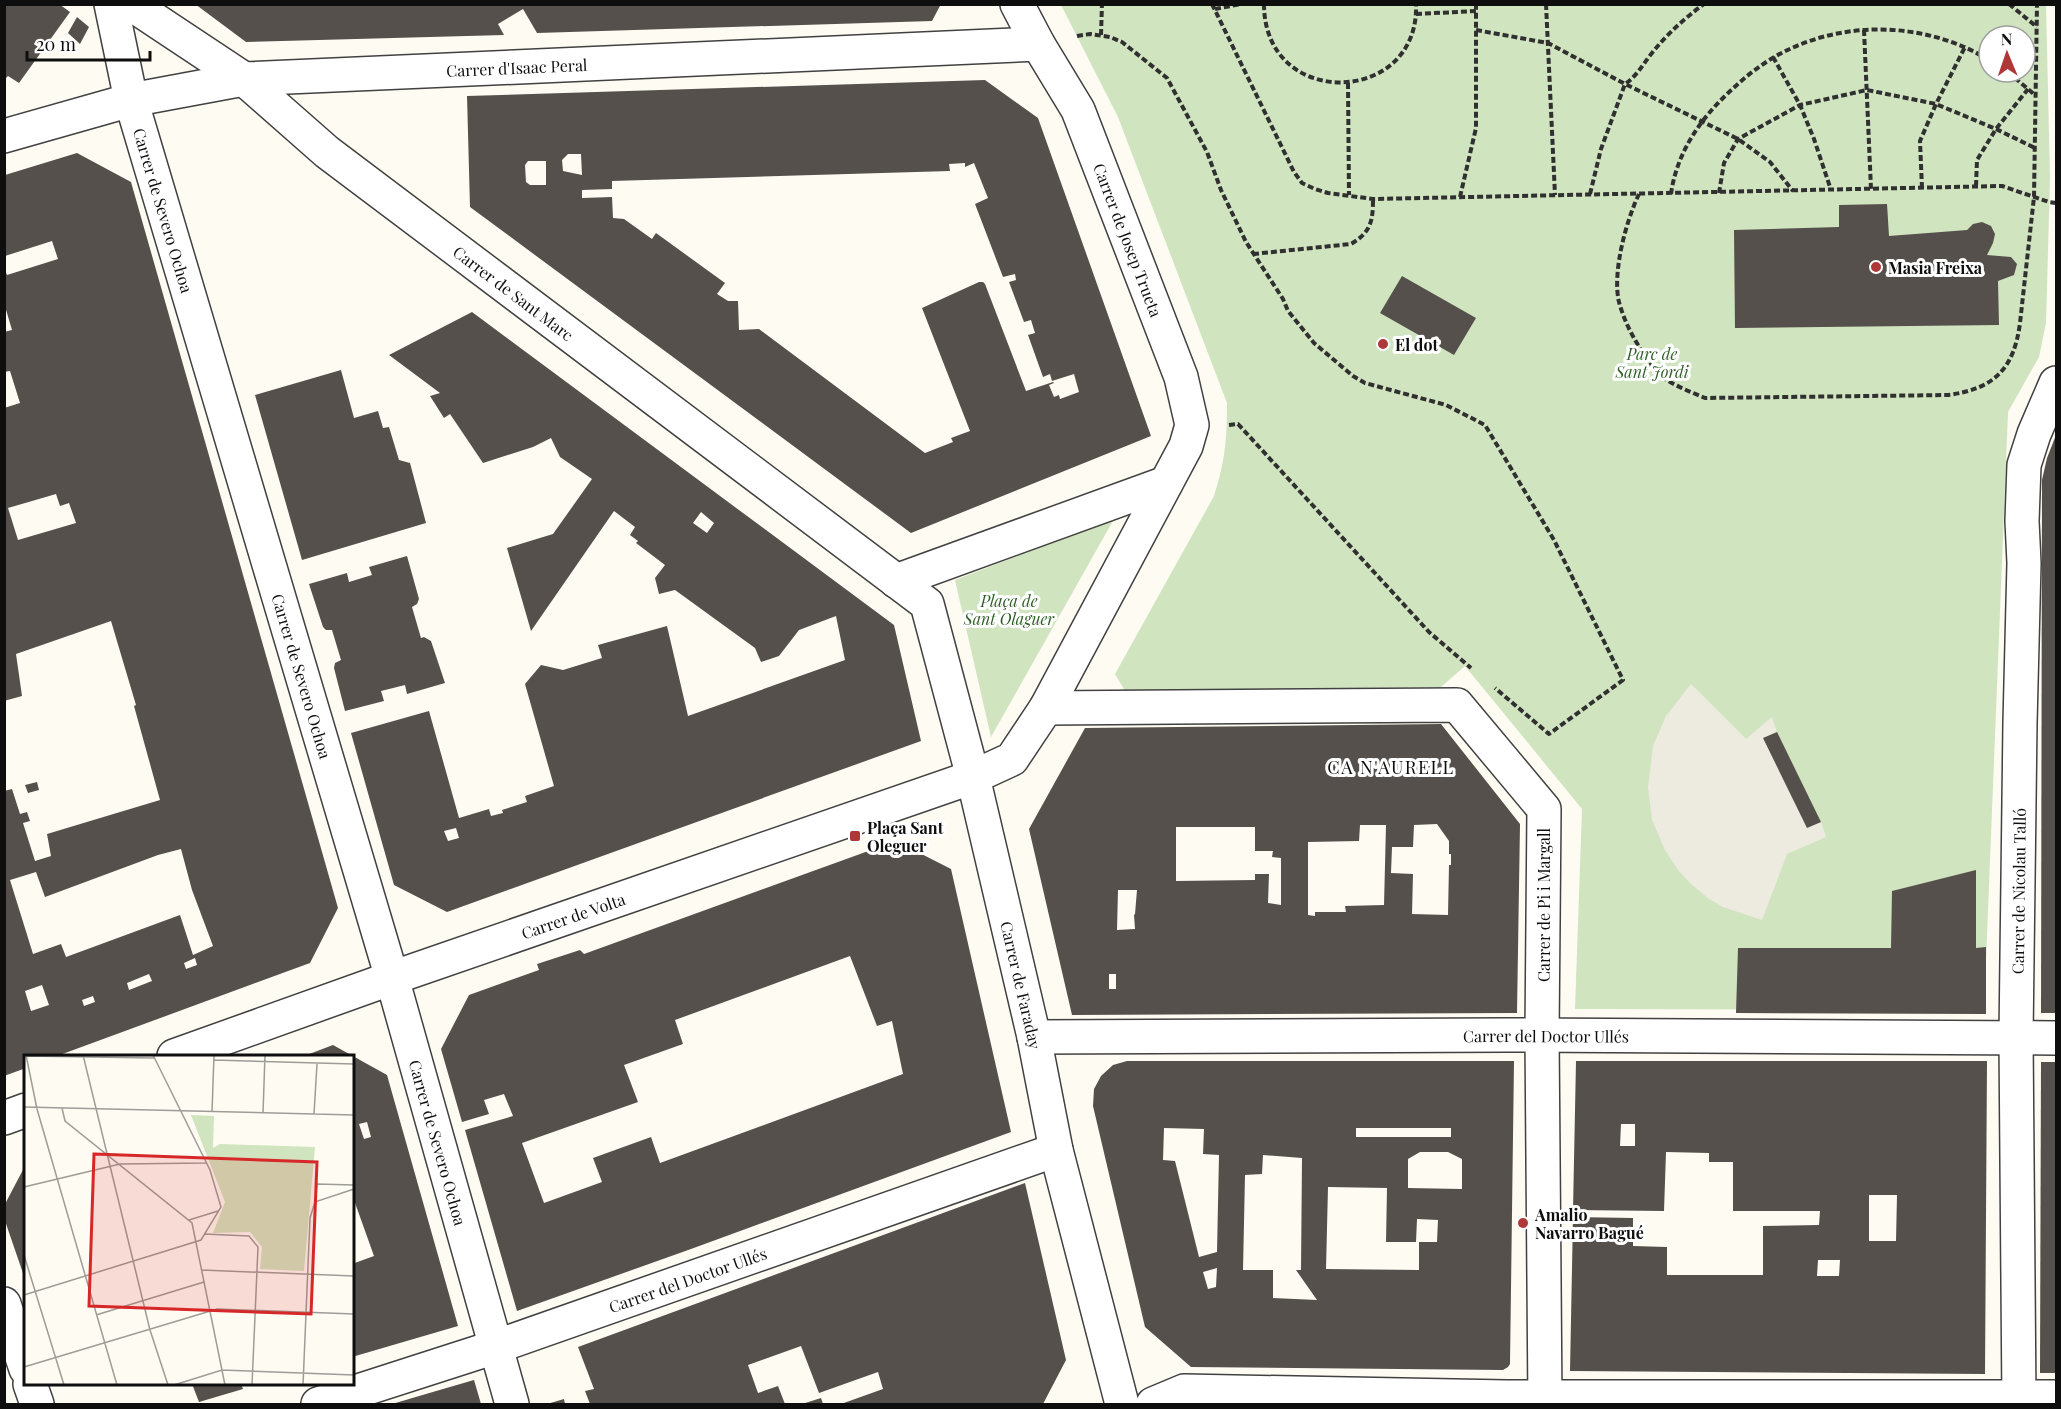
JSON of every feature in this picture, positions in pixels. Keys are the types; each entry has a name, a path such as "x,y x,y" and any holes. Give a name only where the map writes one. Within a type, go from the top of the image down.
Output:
{"street":[{"name":"Carrer de Severo Ochoa","path":"111,4 131,100 392,978 512,1404"},
{"name":"Carrer de Sant Marc","path":"131,4 244,79 327,152 896,581"},
{"name":"Carrer de Josep Trueta","path":"1017,4 1078,110 1181,376 1192,425 1186,446 1166,483"},
{"name":"Carrer d'Isaac Peral","path":"4,136 131,100 244,79 1038,44"},
{"name":"Carrer de Nicolau Talló","path":"2019,1400 2016,1037 2024,465 2034,434 2056,383"},
{"path":"896,581 1166,483"},
{"path":"974,777 1012,759 1046,708 1166,483"},
{"name":"Carrer de Faraday","path":"896,581 927,604 974,777 1034,1037 1056,1150 1122,1404"},
{"name":"Carrer de Pi i Margall","path":"1046,708 1457,705 1544,809 1542,1035 1545,1400"},
{"name":"Carrer de Volta","path":"177,1055 392,978 974,777"},
{"name":"Carrer del Doctor Ullés","path":"1034,1037 1542,1035 2056,1038"},
{"path":"4,1118 24,1111"},
{"name":"Carrer del Doctor Ullés","path":"318,1404 495,1347 1056,1150"},
{"path":"4,1305 24,1363"},
{"path":"31,1385 37,1404"},
{"path":"1153,1404 1184,1391 1545,1400 2019,1400 2056,1397"}],"path":[{"path":"1101,35 1102,4"},
{"path":"1241,4 1214,7 1294,172 1302,183 1315,189 1373,199 2002,186 2056,203"},
{"path":"1264,4 1264,15 1270,37 1281,56 1292,67 1319,80 1333,83 1348,83 1377,74 1389,65 1408,42 1416,14 1416,4"},
{"path":"1460,197 1476,128 1476,4"},
{"path":"1546,4 1556,195"},
{"path":"1590,194 1601,149 1625,84 1634,79 1672,31 1704,4"},
{"path":"2009,4 2033,24"},
{"path":"2037,4 2037,24"},
{"path":"1416,14 1477,11"},
{"path":"1476,30 1548,43 1625,84 1738,139 1770,162 1793,191"},
{"path":"1864,30 1871,189"},
{"path":"1671,194 1673,177 1685,148 1701,121 1735,86 1773,57 1817,39 1864,30 1911,32 1942,39 1977,54"},
{"path":"1090,34 1122,42 1167,78 1207,152 1234,217 1253,254 1283,299 1288,311 1314,343 1353,376 1378,388 1446,405 1485,425 1554,540 1623,680 1549,734 1489,683"},
{"path":"1922,188 1920,141 1965,47"},
{"path":"1773,57 1800,105 1831,190"},
{"path":"1348,83 1349,195"},
{"path":"2022,84 2036,96"},
{"path":"1639,194 1630,215 1622,249 1618,286 1619,301 1624,317 1647,362 1657,373 1673,384 1705,398 1948,395 1976,389 1989,383 2000,374 2008,363 2018,337 2034,197 2036,84"},
{"path":"1976,186 1977,160 1996,129 2028,89"},
{"path":"1719,193 1724,163 1738,139 1800,105 1867,90 1936,104 2035,148"},
{"path":"1253,254 1351,244 1362,237 1370,226 1373,199"},
{"path":"1238,424 1429,632 1472,668"}],"green space":[{"name":"Parc de Sant Jordi","path":"1061,5 2046,5 2050,178 2046,323 2039,357 2008,412 1984,1010 1575,1009 1582,809 1465,666 1441,687 1125,691 1115,674 1214,496 1225,450 1227,403 1118,117"},
{"name":"Plaça de Sant Olaguer","path":"1114,519 991,737 955,580"}],"shaded area":[{"path":"1691,684 1746,739 1772,717 1777,732 1764,739 1807,828 1821,822 1826,837 1787,854 1762,920 1723,907 1690,883 1665,850 1652,820 1648,787 1653,746 1666,716"}],"building":[{"path":"4,4 59,4 70,12 19,83 8,76 4,80"},
{"path":"195,4 941,4 932,21 537,33 523,9 498,24 504,35 246,42"},
{"path":"77,17 89,27 80,44 68,33"},
{"path":"985,80 1038,118 1151,436 911,533 470,207 467,96","holes":["568,154 581,154 582,175 563,171 562,160","528,161 546,161 546,185 530,185 526,182 525,165","965,163 965,167 974,163 988,198 975,204 1003,277 1015,274 1016,280 1009,282 1024,322 1031,320 1035,333 1028,335 1043,377 1050,374 1052,381 1074,374 1079,392 1060,399 1059,395 1054,397 1049,385 1053,382 1026,391 985,284 979,282 922,308 970,431 951,438 953,442 925,453 759,329 739,330 738,301 728,301 717,294 725,283 656,233 652,239 624,219 613,218 612,197 582,198 582,190 612,189 612,181 950,171 949,164"]},
{"path":"77,153 131,182 338,908 310,963 60,1055 24,1055 24,1069 4,1076 4,791 12,789 20,814 27,812 30,821 23,823 35,861 51,856 47,834 160,800 134,706 136,705 111,621 16,654 22,696 4,701 4,408 20,403 10,371 4,372 4,332 12,330 4,303 4,268 7,275 58,259 52,241 5,256 5,175","holes":["56,494 60,506 69,503 76,523 18,540 8,508","181,849 192,890 213,946 193,955 180,915 66,957 61,944 33,954 10,880 36,872 45,897 158,855","195,958 197,965 186,969 184,963","149,974 152,981 129,990 127,983","42,985 49,1005 31,1011 25,991","93,996 95,1002 84,1006 82,1000"]},
{"name":"Masia Freixa","path":"1887,204 1889,236 1967,230 1973,224 1982,222 1991,226 1995,234 1987,255 2011,257 2017,264 2014,275 1998,281 1999,325 1735,328 1734,230 1839,227 1839,205"},
{"path":"1402,276 1476,318 1454,355 1380,313"},
{"path":"472,312 894,625 921,741 447,912 394,885 351,733 429,711 459,818 489,809 491,816 527,802 525,796 554,786 525,684 541,665 563,670 602,658 598,645 667,626 688,716 845,660 836,616 799,630 779,656 761,662 755,648 675,590 659,594 655,578 665,565 636,543 638,541 630,535 635,527 614,511 531,631 507,548 553,534 592,479 560,457 551,438 533,447 483,463 450,414 444,418 430,396 440,393 389,355","holes":["701,512 714,523 707,533 693,523","456,828 459,838 448,841 444,831"]},
{"path":"341,370 354,418 378,411 383,428 389,427 399,460 410,463 426,523 302,560 255,395"},
{"path":"2056,435 2056,1013 2041,1013 2042,480"},
{"path":"407,556 419,599 412,607 421,638 424,637 431,641 445,683 407,694 405,685 381,691 384,701 345,711 334,668 335,663 341,660 332,630 326,630 323,627 309,584 347,573 349,582 372,575 369,567"},
{"path":"1441,724 1520,824 1517,1013 1072,1015 1029,829 1085,728","holes":["1437,824 1449,841 1451,865 1449,865 1448,915 1412,914 1413,874 1391,873 1392,847 1413,847 1414,825","1360,825 1386,825 1384,905 1345,906 1346,912 1315,912 1315,916 1308,915 1308,842 1359,841","1176,827 1255,827 1255,851 1273,851 1272,857 1281,858 1281,905 1268,903 1269,874 1255,874 1255,880 1176,881","1118,890 1137,890 1135,929 1117,930","1109,974 1116,974 1116,989 1109,989"]},
{"path":"1777,732 1821,822 1807,828 1763,738"},
{"path":"37,782 39,790 28,793 25,785"},
{"path":"896,841 951,869 1011,1132 517,1311 465,1130 513,1116 504,1094 484,1100 489,1114 462,1122 441,1049 469,995 539,970 537,964 580,950 584,954","holes":["850,956 877,1026 892,1021 903,1074 660,1163 651,1137 593,1158 602,1182 544,1203 522,1143 638,1102 624,1065 683,1044 675,1020"]},
{"path":"1976,870 1976,948 1986,947 1986,1014 1736,1013 1738,948 1891,948 1892,891"},
{"path":"333,1045 351,1055 307,1055"},
{"path":"354,1057 387,1075 458,1326 354,1356 354,1263 374,1256 354,1200","holes":["367,1122 371,1137 364,1139 359,1124"]},
{"path":"1127,1061 1514,1061 1510,1364 1508,1367 1503,1370 1191,1367 1145,1327 1093,1106 1094,1089 1101,1076 1113,1065","holes":["1164,1128 1204,1129 1203,1154 1219,1155 1217,1252 1199,1257 1175,1161 1163,1160","1356,1128 1451,1128 1451,1137 1356,1137","1420,1152 1448,1152 1462,1159 1462,1189 1408,1188 1408,1159","1263,1155 1302,1158 1301,1270 1296,1270 1317,1300 1273,1298 1273,1270 1243,1270 1245,1175 1262,1174","1328,1187 1387,1188 1386,1242 1416,1242 1417,1219 1438,1220 1437,1242 1419,1242 1419,1270 1326,1269","1217,1268 1216,1287 1208,1289 1203,1272"]},
{"path":"1576,1061 1987,1061 1985,1374 1570,1371 1573,1217 1633,1218 1633,1246 1667,1247 1667,1275 1763,1275 1763,1226 1819,1225 1820,1211 1733,1211 1733,1162 1709,1162 1709,1153 1666,1152 1664,1211 1573,1210","holes":["1621,1124 1635,1124 1635,1146 1620,1146","1869,1195 1897,1195 1896,1241 1869,1241","1818,1260 1840,1260 1839,1276 1817,1276"]},
{"path":"2041,1062 2056,1062 2056,1373 2040,1373"},
{"path":"24,1168 24,1276 4,1218 4,1206"},
{"path":"1025,1183 1066,1360 1043,1404 841,1404 883,1389 878,1372 819,1393 801,1346 748,1365 758,1393 778,1386 785,1404 590,1404 585,1391 594,1389 578,1347"},
{"path":"474,1380 481,1404 392,1404 443,1389"},
{"path":"192,1385 241,1385 243,1389 199,1402"},
{"path":"821,1398 823,1404 802,1404"},
{"path":"564,1399 565,1404 547,1404"}],"place":[{"name":"Masia Freixa","path":"1876,267"},
{"name":"El dot","path":"1383,344"},
{"name":"Plaça Sant Oleguer","path":"855,836"},
{"name":"Amalio Navarro Bagué","path":"1523,1223"}],"district":[{"name":"CA N'AURELL","path":"1391,767"}]}
